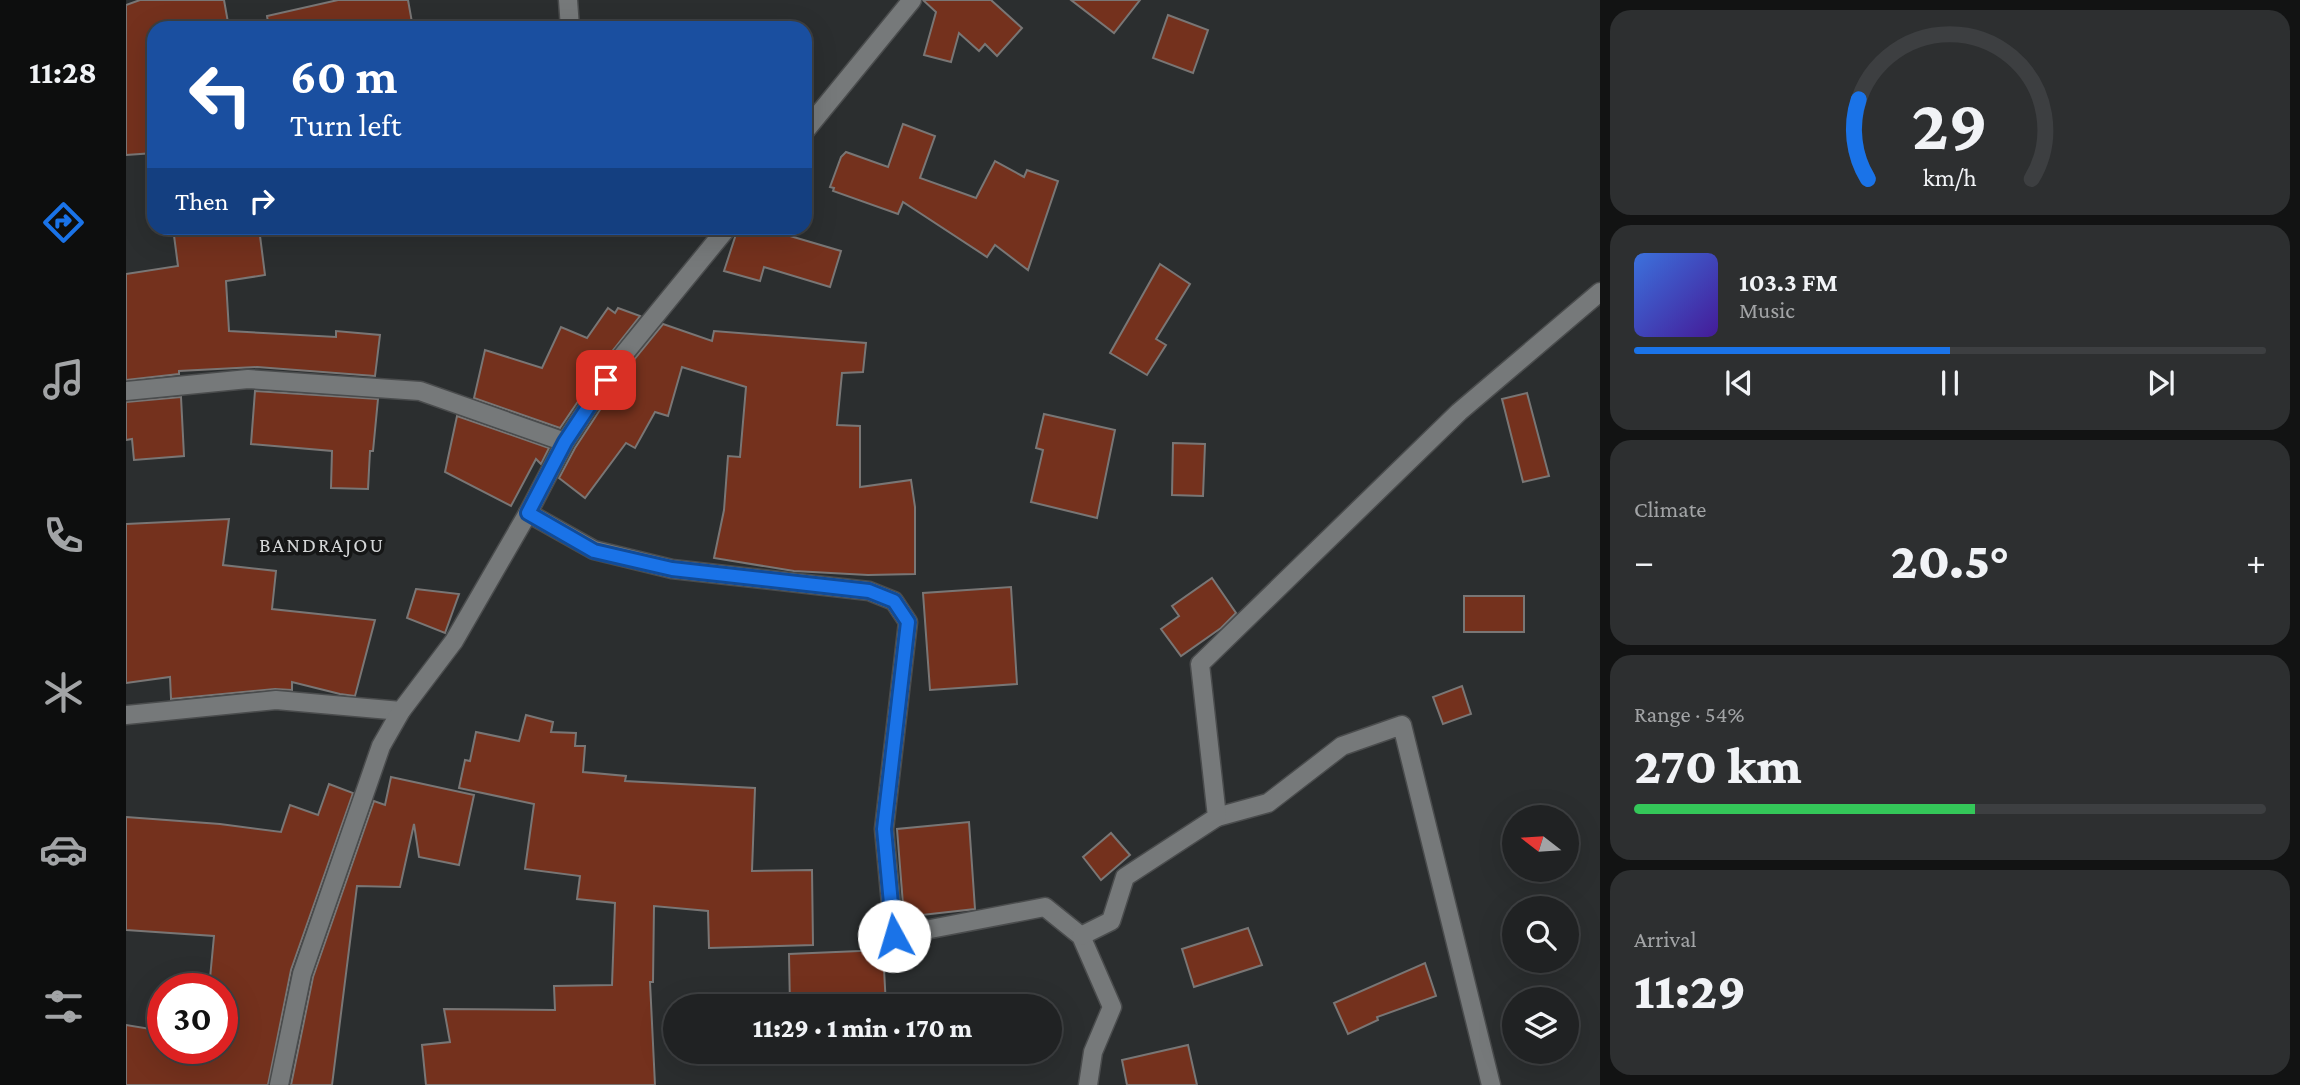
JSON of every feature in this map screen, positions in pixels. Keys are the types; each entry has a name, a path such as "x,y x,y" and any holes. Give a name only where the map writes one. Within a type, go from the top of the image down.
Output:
{"street":[{"path":"568,0 570,21"},
{"path":"812,122 912,0"},
{"path":"279,1085 302,974 381,746 401,711 454,641 528,513 565,442 619,360 721,235"},
{"path":"1217,817 1200,664 1459,412 1600,292"},
{"path":"126,391 248,379 420,391 565,442"},
{"path":"528,513 594,551 659,566 869,591 894,601 908,622 884,829 894,936 1045,907 1081,936 1112,1007 1093,1052 1088,1085"},
{"path":"126,715 276,700 401,711"},
{"path":"1081,936 1111,921 1125,877 1217,817 1268,803 1342,746 1402,725 1491,1085"}],"building":[{"path":"140,0 224,0 228,21 147,21 147,154 126,155 126,5"},
{"path":"338,0 408,0 412,21 268,21 267,16"},
{"path":"923,0 991,0 1022,28 997,56 985,44 979,51 959,33 951,62 924,55 936,12"},
{"path":"1071,0 1140,0 1114,33"},
{"path":"1168,15 1208,30 1193,73 1153,58"},
{"path":"903,124 935,136 920,178 976,198 995,161 1024,177 1027,170 1058,181 1028,270 995,245 987,257 903,202 898,214 833,191 834,188 830,187 841,157 846,152 888,167"},
{"path":"174,235 260,235 265,275 226,281 229,331 336,337 336,331 380,335 375,376 257,367 179,371 179,374 126,380 126,274 178,266"},
{"path":"736,235 787,235 841,251 830,287 764,267 760,281 724,271"},
{"path":"1160,264 1190,284 1156,339 1166,345 1147,375 1110,353"},
{"path":"608,308 615,313 618,308 640,316 610,354 560,428 474,398 485,350 542,368 561,327 587,338"},
{"path":"663,324 712,341 714,331 866,343 863,372 842,373 837,425 860,426 860,487 911,480 915,507 915,574 868,575 794,571 714,558 724,510 728,456 740,457 746,387 682,367 668,416 655,412 635,448 626,443 585,498 559,478 575,448 628,367"},
{"path":"255,391 378,399 373,451 370,451 368,489 331,488 332,451 251,444"},
{"path":"1527,393 1549,476 1523,482 1502,399"},
{"path":"181,397 184,456 134,460 132,439 126,440 126,402"},
{"path":"1044,414 1115,430 1097,518 1031,502 1043,450 1036,448"},
{"path":"457,416 549,448 541,464 536,459 511,506 445,472"},
{"path":"1173,443 1205,444 1203,496 1172,495"},
{"path":"229,519 223,565 276,571 272,609 375,620 355,696 292,682 292,690 275,689 171,699 170,677 126,683 126,524"},
{"path":"1212,578 1236,613 1221,628 1181,656 1161,629 1179,616 1172,606"},
{"path":"1011,587 1017,684 930,690 923,593"},
{"path":"416,589 459,594 445,633 407,618"},
{"path":"1464,596 1524,596 1524,632 1464,632"},
{"path":"1462,686 1471,714 1443,724 1433,697"},
{"path":"526,715 553,722 551,732 576,733 575,746 585,746 583,772 626,776 625,781 755,788 752,871 812,870 813,945 709,948 708,911 654,906 653,982 650,982 655,1085 426,1085 422,1045 450,1042 444,1009 555,1010 554,986 612,985 615,903 577,899 580,876 525,869 534,804 459,788 465,760 470,761 476,732 519,741"},
{"path":"391,777 474,795 459,865 419,857 414,824 400,887 357,886 332,1085 291,1085 313,977 374,801 385,805"},
{"path":"329,784 353,793 291,970 268,1085 126,1085 126,1025 147,1028 147,1064 238,1064 238,973 211,973 214,936 126,930 126,817 281,832 290,805 318,815"},
{"path":"969,822 975,909 904,917 897,829"},
{"path":"1111,833 1130,855 1101,880 1083,857"},
{"path":"1248,928 1262,965 1194,987 1182,949"},
{"path":"883,950 885,994 790,994 789,954"},
{"path":"1425,963 1436,996 1377,1017 1378,1020 1348,1034 1334,1003"},
{"path":"1188,1045 1197,1085 1127,1085 1122,1060"}],"district":[{"name":"BANDRAJOU","path":"322,545"}],"route":[{"path":"606,380 565,442 528,513 594,551 672,569 869,591 894,601 908,622 884,829 894,936"}]}
